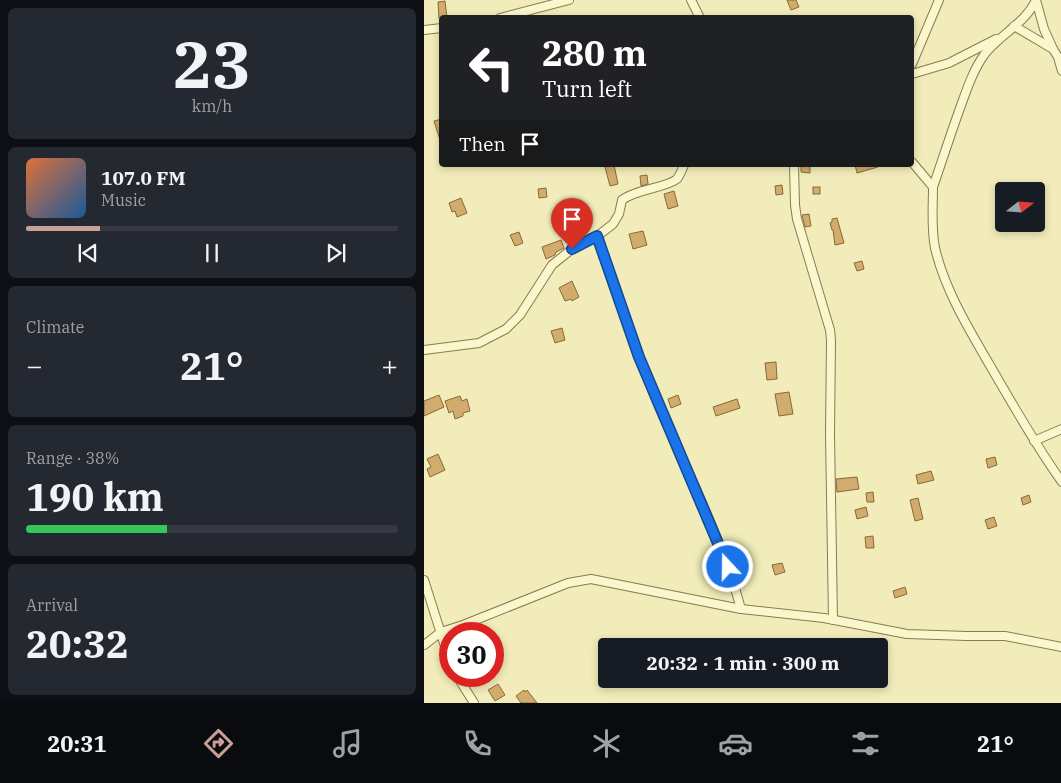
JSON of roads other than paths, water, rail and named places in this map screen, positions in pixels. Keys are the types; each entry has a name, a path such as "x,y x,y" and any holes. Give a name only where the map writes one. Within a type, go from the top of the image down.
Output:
{"street":[{"path":"512,15 569,0"},
{"path":"691,0 698,15"},
{"path":"914,59 938,0"},
{"path":"1036,0 1029,11 983,56 965,94 933,187 934,240 939,261 950,291 973,336 1034,441 1061,482"},
{"path":"1036,0 1044,29 1052,49 1058,57 1061,71"},
{"path":"1014,26 1052,49"},
{"path":"424,30 439,28"},
{"path":"914,73 949,63 1003,36"},
{"path":"914,164 933,187"},
{"path":"424,350 479,343 506,329 520,315 552,265 572,249 597,236 613,224 622,200 673,181 680,175 683,167"},
{"path":"794,167 797,219 832,340 830,434 833,620"},
{"path":"597,236 639,357 715,533 741,609"},
{"path":"1034,441 1061,429"},
{"path":"474,622 568,583 584,579 621,584 741,609 833,620 907,634 1005,636 1061,647"},
{"path":"424,580 439,626"},
{"path":"424,644 439,633"},
{"path":"464,687 474,703"}]}
